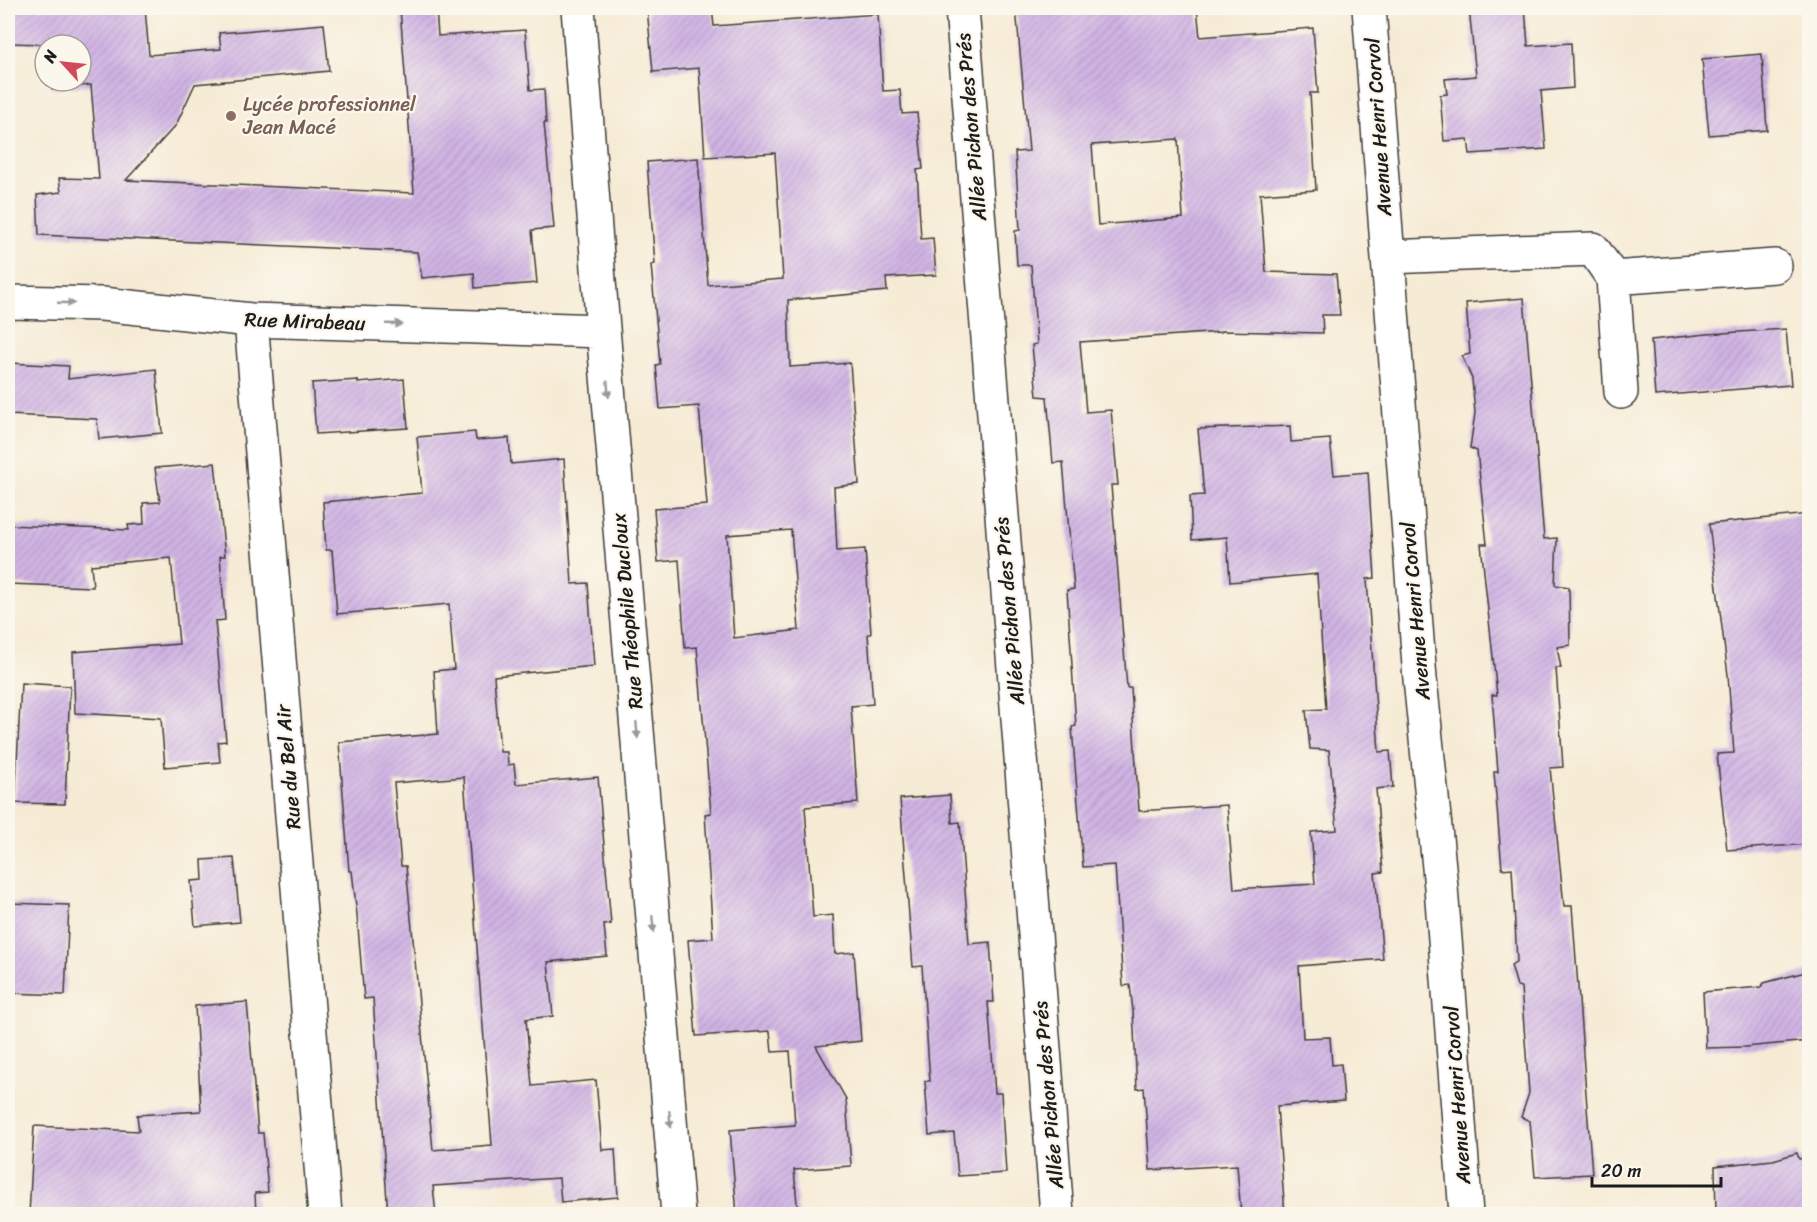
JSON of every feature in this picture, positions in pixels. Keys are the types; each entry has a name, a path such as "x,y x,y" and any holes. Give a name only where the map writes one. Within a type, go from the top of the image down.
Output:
{"street":[{"name":"Rue Théophile Ducloux","path":"578,8 678,1215"},
{"name":"Allée Pichon des Prés","path":"962,8 1057,1215"},
{"name":"Avenue Henri Corvol","path":"1369,8 1420,680 1441,887 1466,1215"},
{"path":"1388,257 1593,249 1613,278 1621,392"},
{"path":"1613,278 1775,266"},
{"name":"Rue Mirabeau","path":"8,302 102,304 251,320 603,331"},
{"name":"Rue du Bel Air","path":"251,320 325,1215"}],"path":[{"path":"1809,106 1805,112 1809,183"}],"building":[{"path":"8,8 145,8 149,55 221,49 219,33 324,24 329,71 195,84 176,125 126,180 414,193 400,8 436,8 438,36 525,30 530,90 544,89 546,123 544,123 554,228 532,230 537,283 475,288 474,273 422,278 417,252 39,235 37,195 61,192 59,178 99,179 92,93 93,33 33,33 33,44 8,43"},
{"path":"647,8 712,8 714,26 878,14 883,91 900,90 902,114 917,113 923,169 917,170 921,239 933,238 936,275 886,278 887,291 788,300 790,367 850,363 859,484 834,487 837,551 865,549 873,704 851,706 858,803 805,807 813,917 833,915 835,954 854,952 861,1041 816,1046 846,1099 851,1166 794,1170 798,1215 737,1215 730,1130 795,1125 790,1051 772,1052 770,1031 696,1036 688,940 713,938 705,814 711,813 697,647 685,648 679,560 658,562 654,509 707,505 699,406 660,409 656,365 660,364 651,265 655,264 647,162 698,158 708,285 783,279 775,153 705,157 699,68 653,72","holes":["791,530 799,630 734,638 727,535"]},
{"path":"1016,8 1197,8 1200,37 1313,28 1318,93 1310,93 1316,190 1260,194 1266,272 1336,274 1340,315 1322,315 1323,333 1221,331 1080,342 1086,412 1111,410 1118,485 1111,485 1127,688 1131,688 1139,811 1227,805 1234,889 1315,884 1311,832 1337,830 1329,750 1310,749 1306,710 1326,709 1317,574 1230,582 1227,537 1192,540 1190,496 1204,495 1198,429 1290,426 1291,442 1330,439 1334,475 1368,472 1375,578 1367,579 1379,752 1390,751 1393,787 1376,789 1383,872 1375,873 1383,959 1299,966 1303,1038 1330,1037 1332,1065 1341,1064 1344,1101 1277,1106 1285,1215 1241,1215 1237,1165 1150,1170 1144,1088 1137,1089 1130,985 1123,986 1115,865 1083,867 1072,727 1076,726 1067,590 1074,589 1063,462 1053,463 1047,397 1037,396 1032,345 1037,344 1031,265 1017,265 1015,231 1020,230 1015,152 1029,151","holes":["1178,139 1183,218 1098,225 1092,145"]},
{"path":"1469,8 1525,8 1528,46 1571,43 1573,88 1541,91 1546,149 1470,154 1468,139 1444,141 1440,95 1447,94 1445,79 1476,76"},
{"path":"1762,54 1767,130 1709,135 1702,59"},
{"path":"1524,298 1544,539 1557,538 1555,585 1569,587 1570,645 1557,647 1561,668 1556,668 1563,767 1550,768 1564,906 1572,906 1592,1174 1535,1177 1530,1121 1521,1117 1529,1093 1521,987 1517,986 1511,965 1517,961 1512,868 1502,869 1494,772 1498,772 1492,695 1497,695 1481,544 1487,544 1477,451 1470,448 1475,413 1472,379 1462,356 1470,354 1466,303"},
{"path":"1786,329 1791,385 1655,396 1651,340"},
{"path":"8,363 69,366 68,379 156,369 162,433 99,439 97,419 8,415"},
{"path":"404,379 408,428 316,434 312,383 358,380 358,383"},
{"path":"475,432 476,440 509,438 511,464 564,459 572,584 588,583 594,666 494,676 500,752 507,752 508,765 514,764 516,784 598,777 611,924 604,925 607,956 548,962 553,1016 526,1019 532,1086 596,1080 602,1150 615,1149 618,1197 561,1202 559,1178 433,1186 436,1215 388,1215 373,998 364,999 352,871 349,871 339,742 438,734 434,671 454,669 449,604 337,614 332,550 326,550 323,502 422,493 417,437","holes":["464,777 492,1145 433,1150 406,866 401,866 394,783"]},
{"path":"215,463 225,556 220,556 225,620 215,621 226,741 218,742 220,762 165,767 161,718 75,713 73,652 179,644 171,558 91,565 93,587 8,584 8,525 129,530 128,525 144,524 143,503 160,502 155,468"},
{"path":"1809,514 1809,844 1727,850 1717,754 1734,753 1728,675 1709,524"},
{"path":"21,683 70,686 65,804 15,803"},
{"path":"950,795 952,823 960,822 969,944 990,942 994,1002 988,1002 995,1093 1001,1093 1006,1173 958,1176 954,1133 929,1135 925,1081 930,1081 922,966 913,967 900,799"},
{"path":"234,858 240,922 195,926 191,881 203,880 202,860"},
{"path":"8,903 69,905 65,995 8,993"},
{"path":"1809,971 1809,1041 1706,1048 1703,992 1761,987 1764,983"},
{"path":"247,1002 258,1133 263,1133 268,1192 255,1193 256,1215 29,1215 34,1126 139,1131 137,1115 201,1111 195,1006"},
{"path":"1797,1153 1799,1159 1809,1158 1809,1215 1716,1215 1715,1166 1773,1160"}],"place":[{"name":"Lycée professionnel Jean Macé","path":"231,116"}]}
